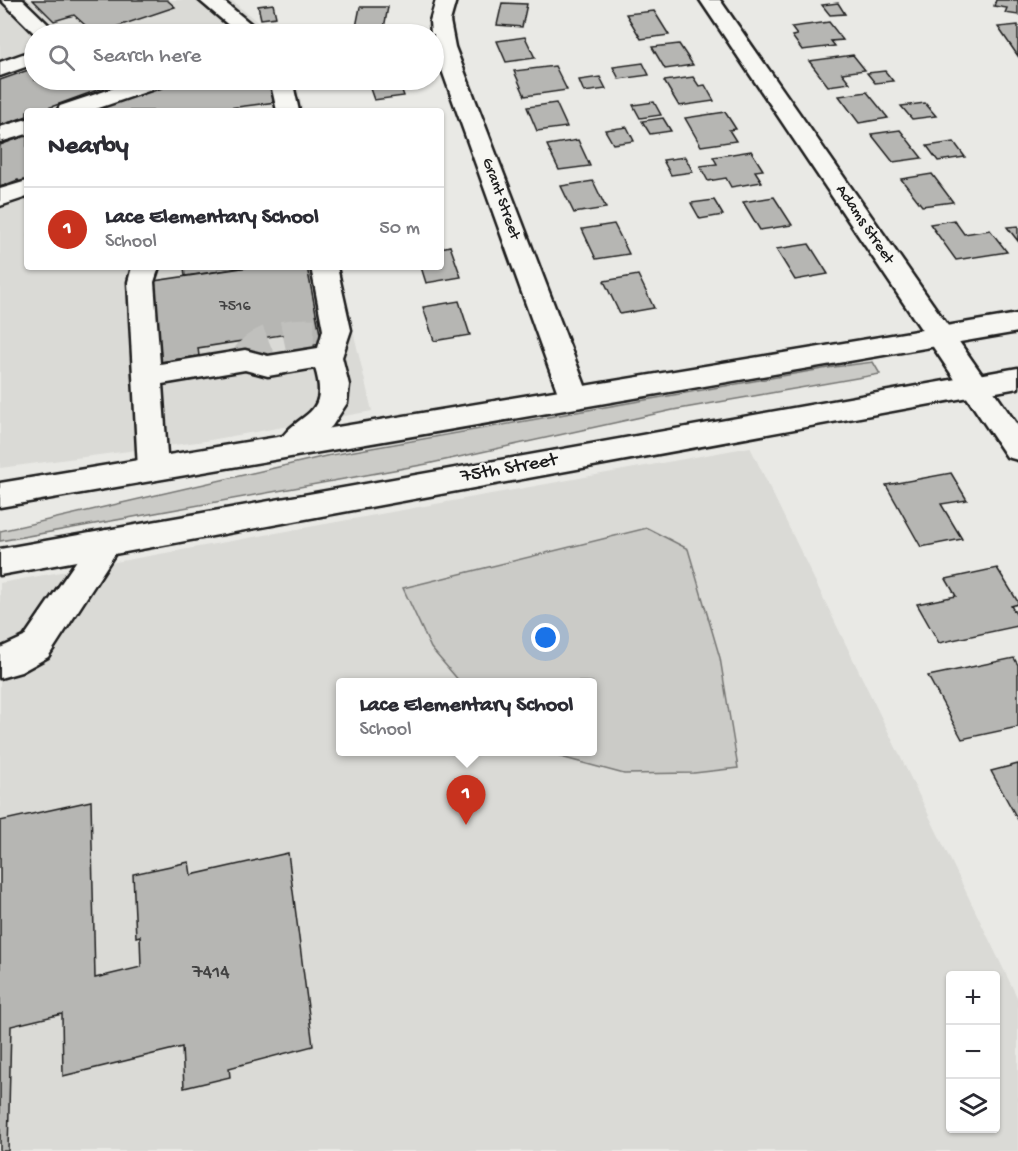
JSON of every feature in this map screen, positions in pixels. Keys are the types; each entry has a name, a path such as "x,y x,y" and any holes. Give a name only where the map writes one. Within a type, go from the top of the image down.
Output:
{"main road":[{"path":"11,0 36,24"},
{"path":"208,0 239,24"},
{"name":"Grant Street","path":"440,24 446,0"},
{"name":"Adams Street","path":"710,0 1018,449"},
{"name":"Grant Street","path":"444,47 574,396"},
{"path":"0,69 24,61"},
{"path":"77,108 129,90"},
{"path":"283,90 287,108"},
{"path":"0,135 24,127"},
{"path":"0,198 24,189"},
{"path":"143,270 141,282 153,469"},
{"path":"292,445 328,411 334,401 335,387 331,352 337,330 325,270"},
{"path":"0,495 574,396 1018,323"},
{"path":"148,376 245,360 268,366 331,352"},
{"name":"75th Street","path":"0,562 1018,378"},
{"path":"0,663 9,661 36,647 106,543"}],"shaded area":[{"path":"0,0 231,0 260,24 24,24 24,90 298,90 302,108 24,108 24,270 339,270 372,411 205,441 0,468"},
{"path":"873,362 880,374 673,410 427,464 0,541 0,531 326,456"},
{"path":"750,447 1018,999 1018,1151 0,1151 0,583"},
{"path":"647,528 688,549 720,658 738,768 694,773 624,774 558,756 597,756 597,678 457,678 431,648 403,588"}],"building":[{"path":"33,0 167,0 175,7 125,24 84,24 74,15 54,21"},
{"path":"996,0 1018,0 1018,15 1005,13 1007,8 994,6"},
{"path":"502,3 527,4 522,27 497,25"},
{"path":"838,3 845,14 830,15 822,5"},
{"path":"273,4 276,17 261,19 258,6"},
{"path":"360,7 388,7 385,24 357,24"},
{"path":"654,11 669,35 641,39 626,14"},
{"path":"829,22 843,40 831,41 835,46 802,50 792,36 797,35 791,27"},
{"path":"301,23 327,23 327,24"},
{"path":"1018,25 1018,56 998,27"},
{"path":"525,37 535,58 506,62 497,41"},
{"path":"679,44 693,65 665,69 652,47"},
{"path":"853,55 865,70 842,73 850,83 828,86 809,61"},
{"path":"643,63 649,75 619,79 613,67"},
{"path":"555,66 567,90 525,96 514,71"},
{"path":"885,71 893,81 875,83 867,73"},
{"path":"24,72 24,90 98,90 48,108 24,108 24,117 0,126 0,80"},
{"path":"600,77 606,89 584,92 579,80"},
{"path":"693,77 699,86 705,85 714,101 679,106 664,81"},
{"path":"151,90 274,90 276,102 229,108 101,108"},
{"path":"370,90 402,90 404,96 374,100"},
{"path":"867,92 888,118 859,123 839,96"},
{"path":"654,102 661,115 640,118 633,105"},
{"path":"556,103 567,127 537,131 527,107"},
{"path":"925,103 936,116 912,119 901,106"},
{"path":"725,112 736,129 729,130 736,141 701,146 685,118"},
{"path":"663,118 671,131 650,134 642,121"},
{"path":"627,127 634,141 613,144 605,130"},
{"path":"900,130 922,158 893,162 871,134"},
{"path":"24,136 24,181 20,183 18,180 0,187 0,145"},
{"path":"578,140 590,166 559,170 547,145"},
{"path":"954,142 965,157 938,161 927,146"},
{"path":"751,151 763,170 755,171 762,182 731,187 726,178 708,181 700,166 717,164 713,157"},
{"path":"685,157 693,172 671,175 663,160"},
{"path":"932,174 953,202 922,206 901,179"},
{"path":"593,181 606,208 574,213 561,186"},
{"path":"774,197 792,225 760,230 743,202"},
{"path":"714,200 723,215 700,219 691,203"},
{"path":"954,220 964,234 990,230 1007,252 956,260 930,224"},
{"path":"614,224 629,254 596,259 582,229"},
{"path":"1018,226 1018,241 1007,227"},
{"path":"809,244 828,274 795,280 776,249"},
{"path":"450,246 461,277 426,283 422,270 444,270 444,247"},
{"path":"184,270 228,270 185,276"},
{"path":"229,270 308,270 322,344 290,349 287,334 198,348 199,356 160,362 154,281"},
{"path":"638,275 654,308 620,314 604,281"},
{"path":"459,301 470,335 434,341 423,307"},
{"path":"951,473 967,500 941,504 962,539 921,547 886,485"},
{"path":"997,568 1018,602 1011,606 1018,617 1018,626 939,643 917,604 956,596 946,579"},
{"path":"1014,658 1018,665 1018,727 962,739 928,676"},
{"path":"1018,764 1018,820 991,771"},
{"path":"91,801 95,978 141,967 140,936 136,937 133,874 189,862 191,875 288,853 313,1046 229,1068 230,1077 184,1088 182,1047 63,1076 62,1014 11,1026 8,1151 0,1151 0,821"}],"tunnel":[{"path":"245,360 262,344 274,339 300,334 337,337"}],"place":[{"name":"Lace Elementary School","path":"466,825"}]}
